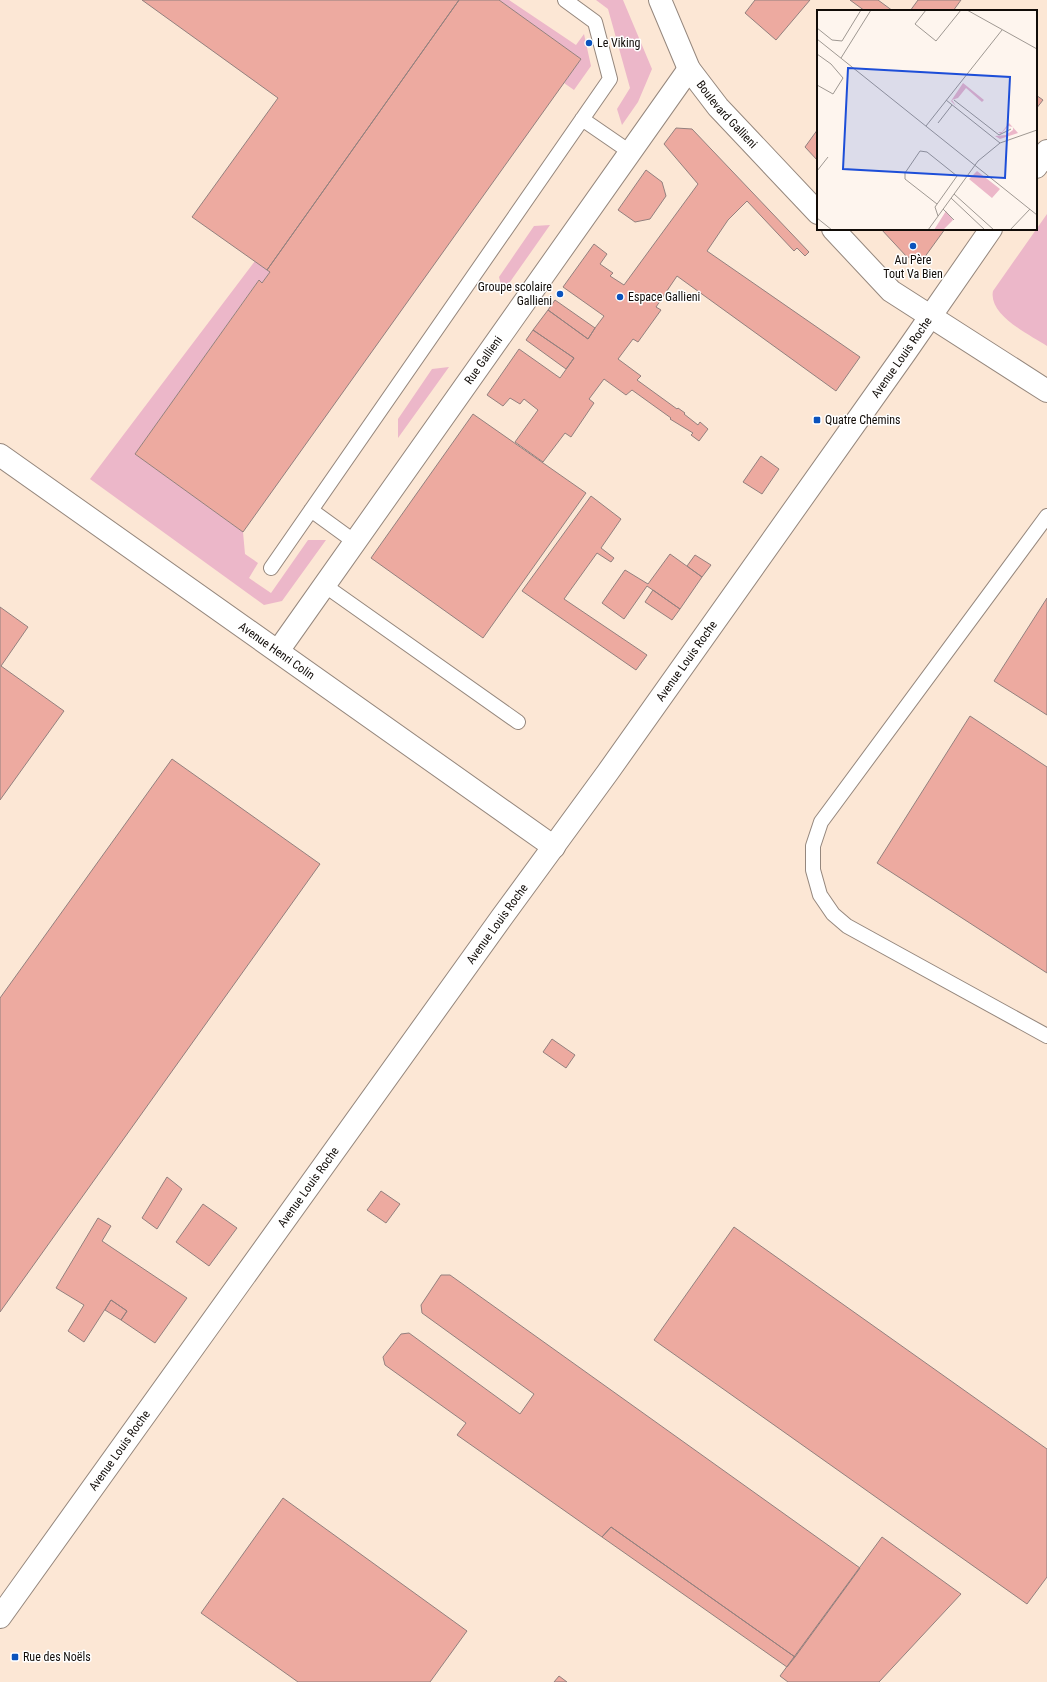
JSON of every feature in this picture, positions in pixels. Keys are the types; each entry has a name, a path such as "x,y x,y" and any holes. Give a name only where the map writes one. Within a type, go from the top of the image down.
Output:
{"main road":[{"name":"Boulevard Gallieni","path":"660,0 689,69 718,107 817,212"},
{"name":"Rue Gallieni","path":"278,651 689,69"},
{"path":"1037,166 1047,151"},
{"path":"834,230 891,291 1047,391"},
{"name":"Avenue Louis Roche","path":"0,1617 554,846 990,230"},
{"name":"Avenue Henri Colin","path":"0,455 554,846"}],"lane":[{"path":"271,568 610,79 595,22 565,0"},
{"path":"582,119 630,152"},
{"path":"311,510 355,542"},
{"path":"1047,516 821,822 813,846 813,870 820,895 833,914 847,926 1047,1036"},
{"path":"324,585 518,722"}],"shaded area":[{"path":"0,0 1047,0 1047,1682 0,1682"},
{"path":"499,0 509,0 576,45 584,34 591,66 574,90 564,83 581,59"},
{"path":"596,0 623,0 652,69 638,102 622,125 617,109 630,88 608,9"},
{"path":"1047,214 1047,346 1021,330 1003,316 993,300 993,291"},
{"path":"550,225 503,292 499,277 534,226"},
{"path":"255,261 270,272 262,283 258,281 135,454 243,532 245,554 258,563 249,578 271,593 308,540 326,540 282,601 264,605 90,479"},
{"path":"449,367 398,438 398,419 432,369"}],"building":[{"path":"142,0 459,0 267,270 192,217 278,98"},
{"path":"459,0 499,0 581,59 243,532 135,454 259,280 262,283 270,272 267,270"},
{"path":"755,0 810,0 776,40 745,13"},
{"path":"850,0 878,0 892,10 864,10"},
{"path":"918,0 961,0 954,10 911,10"},
{"path":"1037,96 1043,100 1037,108"},
{"name":"Espace Gallieni","path":"676,128 692,129 809,252 805,256 797,248 794,251 747,201 728,220 707,251 860,357 836,391 677,276 656,307 661,310 638,342 633,339 618,359 641,376 637,380 677,409 678,408 685,413 684,414 698,425 700,422 708,429 699,441 691,435 693,433 670,419 671,418 632,390 626,395 604,379 589,399 594,403 571,437 565,433 543,462 515,442 538,410 524,399 520,404 510,398 503,406 487,395 519,349 560,378 574,358 533,330 548,310 588,339 604,316 563,287 594,244 607,254 600,264 613,273 610,276 624,285 698,184 664,144"},
{"path":"817,130 817,160 805,147"},
{"path":"646,170 662,182 666,196 650,219 635,222 618,210"},
{"path":"882,230 944,230 924,258 907,257"},
{"path":"555,300 595,328 588,339 548,310"},
{"path":"533,330 574,358 566,369 526,340"},
{"path":"473,414 586,493 483,638 371,558"},
{"path":"761,456 779,469 762,494 743,482"},
{"path":"591,496 621,519 601,548 614,558 611,562 597,553 564,599 647,655 636,670 522,591"},
{"path":"670,554 702,577 680,609 647,586 624,619 602,603 625,570 648,584"},
{"path":"695,555 711,565 702,577 687,566"},
{"path":"653,590 680,609 672,620 645,602"},
{"path":"1047,598 1047,715 994,681"},
{"path":"0,607 28,627 1,666 64,711 0,800"},
{"path":"970,716 1047,767 1047,973 877,863"},
{"path":"172,759 320,864 0,1312 0,998"},
{"path":"552,1039 575,1055 566,1068 543,1052"},
{"path":"167,1177 182,1189 157,1229 142,1218"},
{"path":"381,1191 400,1204 386,1223 367,1210"},
{"path":"203,1204 237,1228 209,1266 176,1242"},
{"path":"98,1218 111,1226 102,1241 187,1298 155,1343 121,1320 127,1311 111,1300 84,1342 68,1331 84,1305 56,1288"},
{"path":"734,1227 1047,1449 1047,1577 1027,1604 654,1340"},
{"path":"441,1275 450,1275 860,1568 795,1657 611,1527 602,1537 457,1435 466,1423 385,1365 383,1357 401,1334 409,1333 520,1414 534,1394 422,1313 421,1305"},
{"path":"111,1300 127,1311 121,1320 105,1310"},
{"path":"283,1498 467,1631 430,1682 298,1682 201,1613"},
{"path":"611,1527 795,1657 787,1667 602,1537"},
{"path":"882,1537 961,1594 879,1682 788,1682 780,1676"},
{"path":"559,1676 567,1682 554,1682"}],"place":[{"name":"Le Viking","path":"589,43"},
{"name":"Au Père Tout Va Bien","path":"913,246"},
{"name":"Groupe scolaire Gallieni","path":"560,294"},
{"name":"Espace Gallieni","path":"620,297"},
{"name":"Quatre Chemins","path":"817,420"},
{"name":"Rue des Noëls","path":"15,1657"}]}
